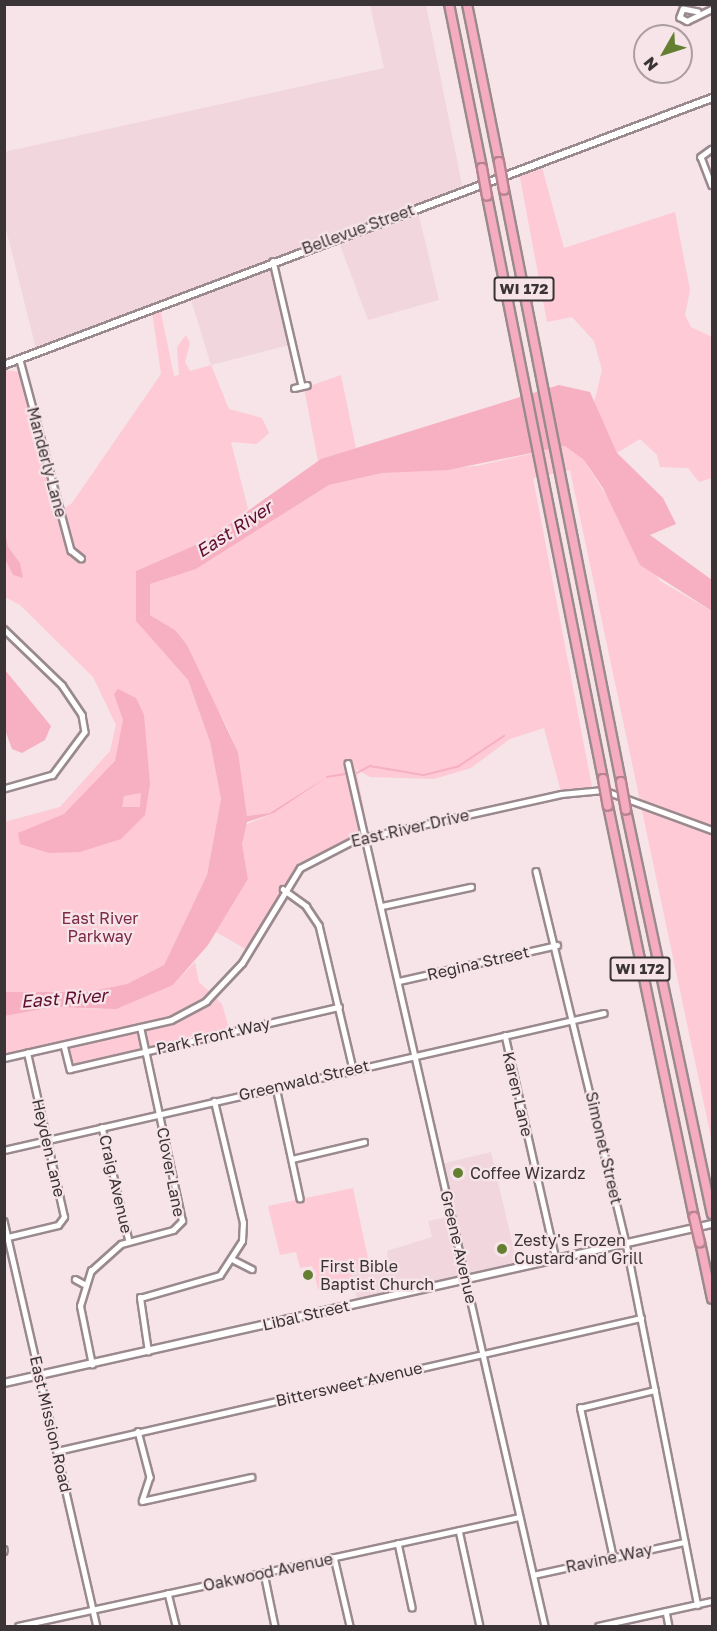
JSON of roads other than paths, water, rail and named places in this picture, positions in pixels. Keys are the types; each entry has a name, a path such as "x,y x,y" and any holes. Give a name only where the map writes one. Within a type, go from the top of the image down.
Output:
{"highway":[{"name":"WI 172","path":"449,4 608,806 712,1299"},
{"name":"WI 172","path":"467,4 626,810 712,1213"}],"street":[{"path":"698,12 712,9"},
{"name":"Bellevue Street","path":"4,365 273,261 712,98"},
{"path":"712,149 701,157 712,185"},
{"path":"273,261 305,386 294,388"},
{"name":"Manderly Lane","path":"20,360 71,550 81,558"},
{"path":"4,629 62,685 82,715 85,732 52,775 4,789"},
{"name":"Greene Avenue","path":"348,763 545,1626"},
{"name":"East River Drive","path":"4,1058 171,1020 219,990 242,963 283,889 313,857 366,836 561,794 603,790 712,830"},
{"name":"Simonet Street","path":"536,871 557,945 626,1243 698,1605"},
{"path":"382,906 471,887"},
{"path":"283,889 306,906 319,925 353,1069"},
{"name":"Regina Street","path":"399,981 557,945"},
{"name":"Park Front Way","path":"64,1045 70,1069 339,1007"},
{"name":"Greenwald Street","path":"4,1150 604,1012"},
{"name":"Clover Lane","path":"92,1365 80,1312 84,1284 100,1259 129,1241 173,1230 182,1221 140,1028"},
{"name":"Karen Lane","path":"505,1035 556,1259"},
{"name":"Heyden Lane","path":"8,1237 64,1220 27,1053"},
{"path":"276,1087 300,1197"},
{"path":"148,1352 137,1308 141,1296 215,1277 234,1260 243,1223 214,1101"},
{"name":"Craig Avenue","path":"102,1127 129,1241"},
{"path":"292,1159 364,1142"},
{"name":"East Mission Road","path":"4,1221 97,1626"},
{"name":"Libal Street","path":"4,1383 712,1224"},
{"path":"234,1260 252,1269"},
{"path":"75,1279 84,1284"},
{"name":"Bittersweet Avenue","path":"57,1451 641,1318"},
{"path":"613,1558 580,1408 655,1390"},
{"path":"138,1431 150,1477 142,1501 251,1477"},
{"name":"Oakwood Avenue","path":"18,1626 519,1517"},
{"path":"459,1530 480,1626"},
{"name":"Ravine Way","path":"533,1575 684,1542"},
{"path":"398,1543 412,1607"},
{"path":"334,1557 350,1626"},
{"path":"264,1573 275,1626"},
{"path":"168,1593 176,1626"},
{"path":"598,1626 712,1601"},
{"path":"666,1611 669,1626"}],"water":[{"name":"East River","path":"559,385 590,392 617,453 663,498 676,524 650,535 712,580 712,611 640,565 603,488 584,460 565,446 448,470 382,473 329,485 196,569 150,584 150,615 175,630 187,645 238,752 247,816 269,813 327,777 274,813 247,822 242,844 248,879 208,945 173,985 116,1009 53,1007 5,1016 5,992 87,992 127,984 164,965 207,875 221,799 210,742 188,680 136,621 136,571 207,540 321,459"},
{"path":"4,529 8,547 20,563 23,578 13,575 5,559"},
{"path":"5,670 51,726 45,740 22,753 12,749 5,730"},
{"path":"118,689 136,698 144,715 150,784 145,815 121,839 80,852 49,853 20,844 18,833 64,814 115,761 123,720 114,694","holes":["141,793 140,807 122,807 124,796"]}],"waterway":[{"path":"357,773 370,766 424,775 459,766 504,736"},
{"path":"327,777 345,774"}],"place":[{"name":"Coffee Wizardz","path":"458,1173"},
{"name":"Zesty's Frozen Custard and Grill","path":"502,1249"},
{"name":"First Bible Baptist Church","path":"308,1275"}],"park label":[{"name":"East River Parkway","path":"100,927"}]}
